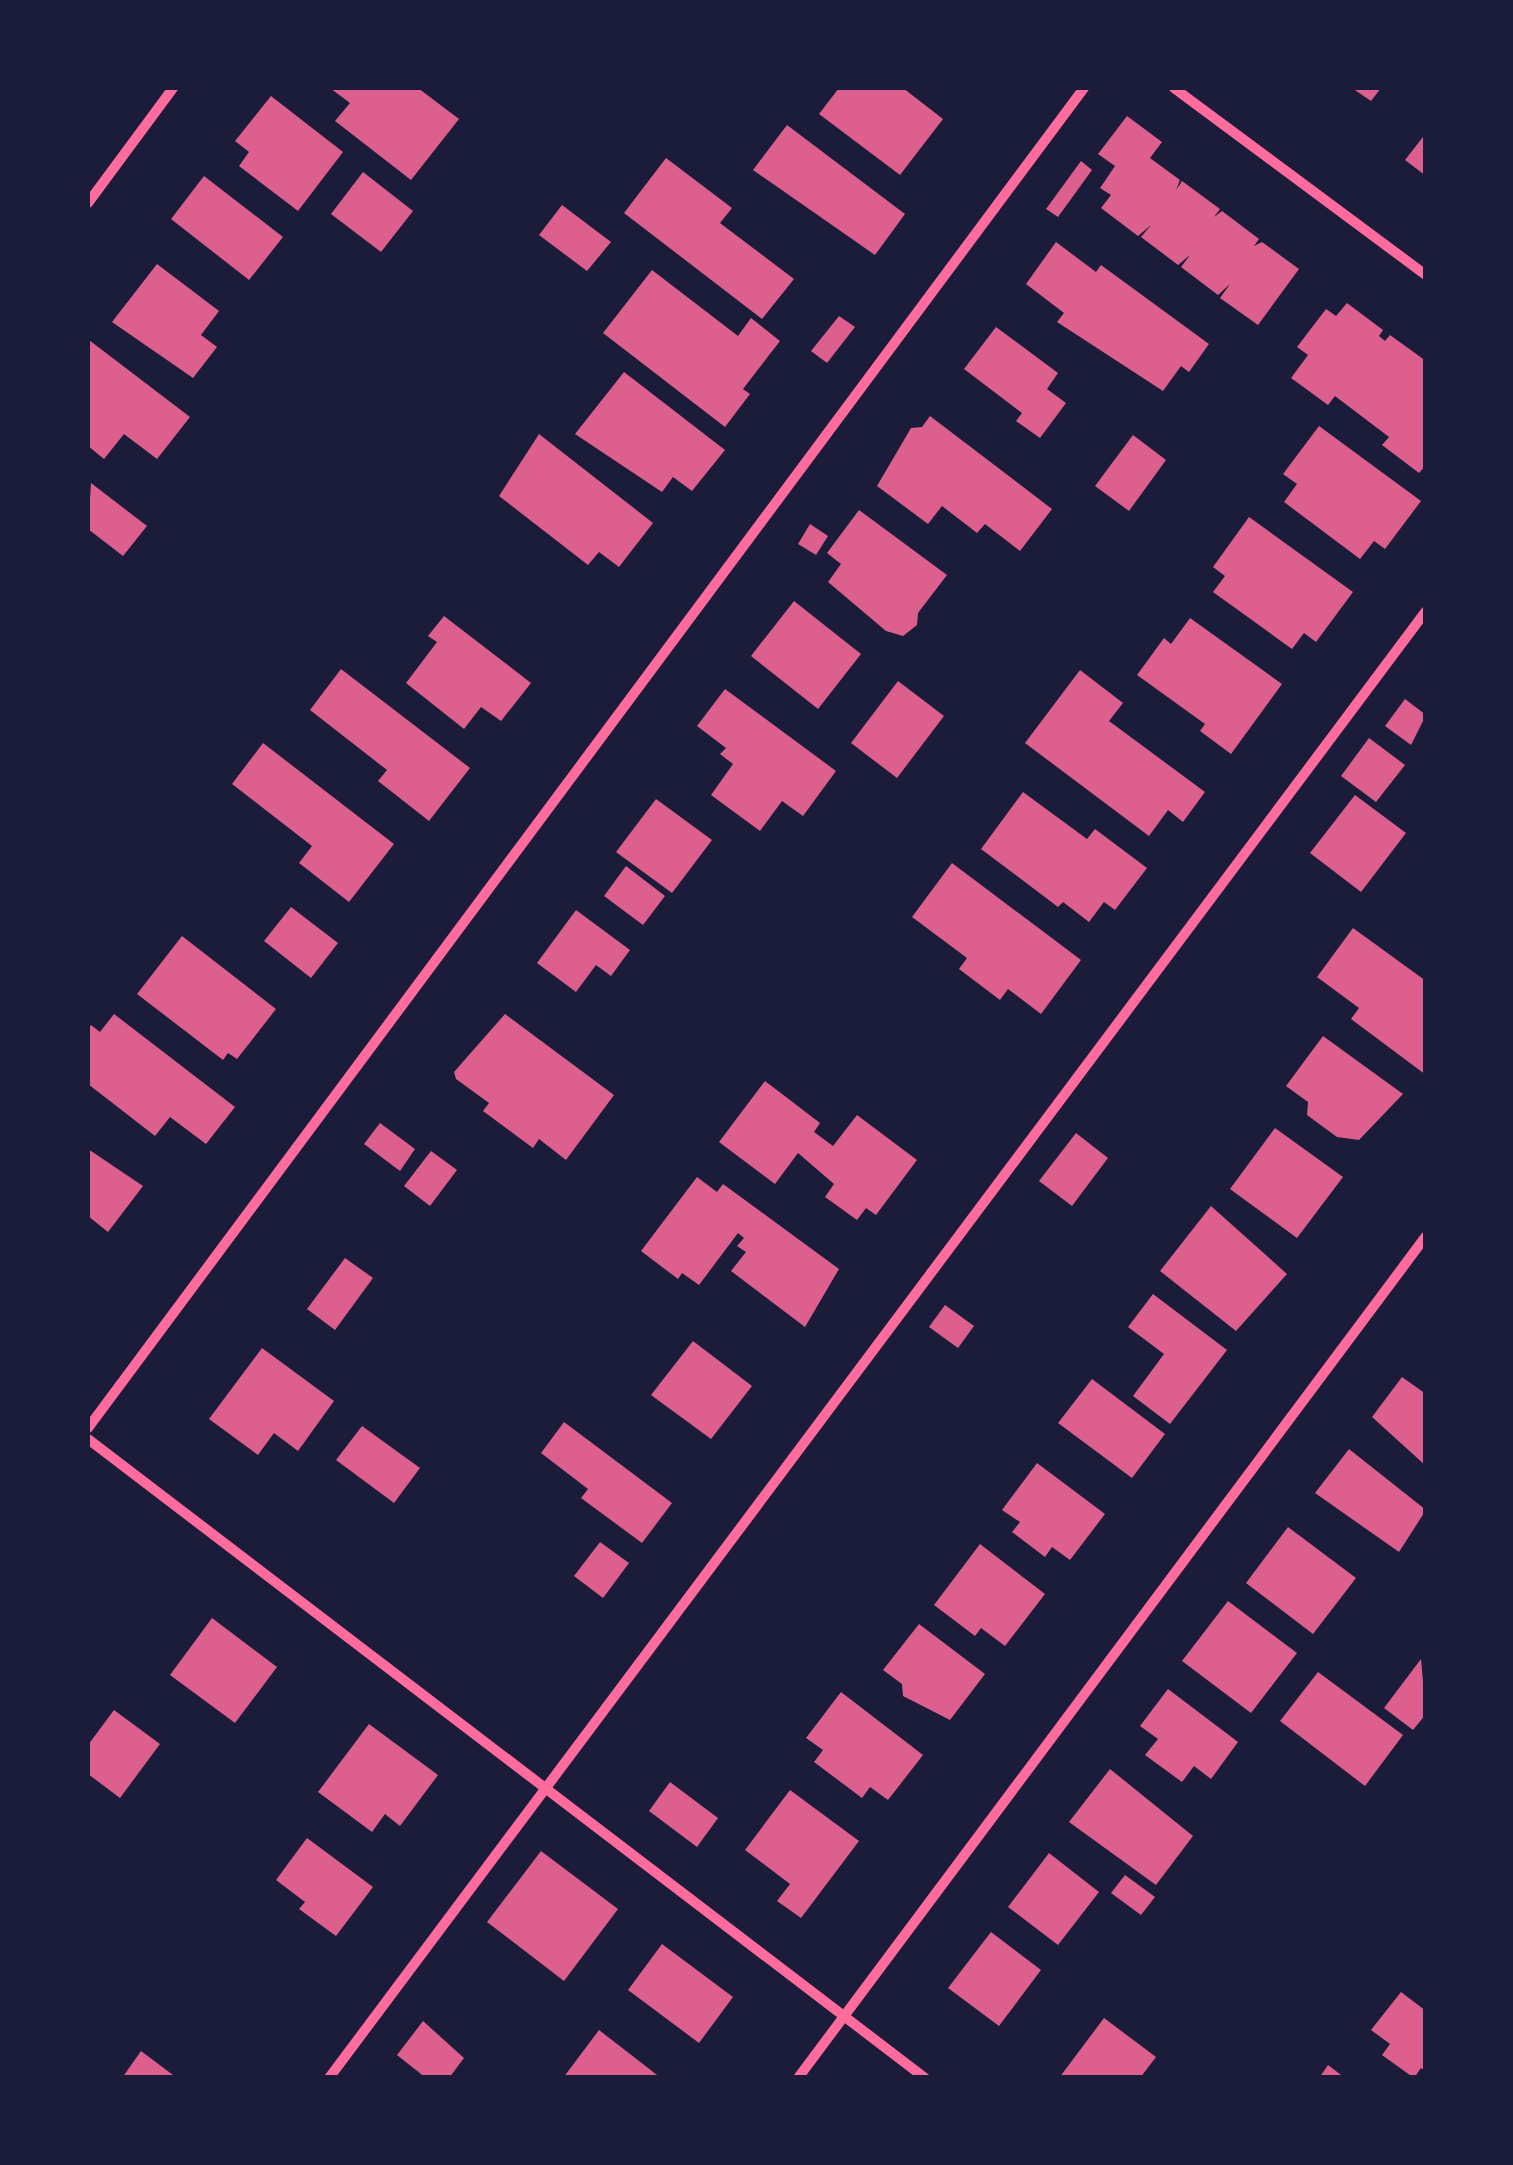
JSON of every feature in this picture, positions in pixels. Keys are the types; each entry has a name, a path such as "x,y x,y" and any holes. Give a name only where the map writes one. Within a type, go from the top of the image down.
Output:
{"street":[{"path":"88,203 174,88"},
{"path":"88,1428 1084,88"},
{"path":"1174,88 1426,276"},
{"path":"329,2078 1426,611"},
{"path":"798,2078 1426,1236"},
{"path":"88,1439 925,2078"}],"building":[{"path":"330,88 418,88 459,119 411,180 335,121 350,103"},
{"path":"839,88 903,88 943,119 900,175 819,114"},
{"path":"1352,88 1381,88 1371,101"},
{"path":"271,96 343,152 298,211 239,166 249,152 235,141"},
{"path":"1127,116 1162,142 1150,158 1180,180 1176,190 1182,181 1220,209 1214,217 1222,211 1259,239 1254,246 1262,242 1299,269 1258,325 1220,298 1230,284 1218,295 1181,267 1190,255 1178,265 1141,237 1151,225 1138,236 1101,208 1111,195 1100,188 1115,166 1098,154"},
{"path":"787,125 905,214 875,255 753,170"},
{"path":"1426,133 1426,176 1405,160"},
{"path":"666,158 732,208 720,223 794,279 762,319 624,213"},
{"path":"1081,161 1092,170 1058,217 1046,209"},
{"path":"363,172 413,211 381,252 331,214"},
{"path":"204,176 283,237 249,280 171,219"},
{"path":"562,205 611,242 587,271 539,235"},
{"path":"1056,242 1096,272 1101,265 1209,344 1189,372 1181,366 1163,391 1057,322 1064,313 1026,284"},
{"path":"157,264 219,311 201,335 217,347 193,378 112,322"},
{"path":"652,270 738,336 751,318 780,341 743,389 750,394 725,427 603,333"},
{"path":"1347,303 1383,330 1379,336 1385,341 1390,335 1426,361 1426,465 1419,473 1382,445 1389,437 1335,396 1328,405 1291,378 1308,355 1297,347 1326,309 1336,316"},
{"path":"839,316 855,327 827,363 811,351"},
{"path":"996,327 1058,373 1047,389 1066,403 1040,438 1016,421 1022,413 964,369"},
{"path":"89,340 190,417 157,459 124,434 104,459 88,446"},
{"path":"624,372 725,450 692,491 673,477 662,492 575,434"},
{"path":"930,416 1052,509 1020,551 985,524 977,533 942,506 928,524 877,486 911,428 922,427"},
{"path":"1319,426 1421,501 1385,549 1374,541 1360,559 1284,502 1297,484 1283,474"},
{"path":"539,434 653,523 619,567 599,552 588,565 499,496"},
{"path":"1133,435 1166,460 1129,511 1095,486"},
{"path":"91,483 147,526 123,556 88,529"},
{"path":"859,510 947,575 918,613 917,625 903,636 886,631 828,582 841,564 827,553"},
{"path":"1249,517 1353,592 1316,642 1304,633 1292,649 1213,592 1225,576 1213,567"},
{"path":"810,524 828,536 816,555 798,544"},
{"path":"794,601 861,654 818,709 751,656"},
{"path":"444,616 531,683 501,721 481,707 464,729 406,683 437,642 428,636"},
{"path":"1190,618 1282,684 1231,754 1200,731 1205,724 1137,675 1164,638 1171,644"},
{"path":"341,669 470,768 429,821 378,781 387,770 310,710"},
{"path":"1080,670 1123,703 1109,721 1205,792 1183,822 1168,810 1149,836 1025,743"},
{"path":"898,681 944,716 897,778 851,743"},
{"path":"725,689 836,771 803,816 782,801 760,831 711,795 733,764 720,754 726,748 697,726"},
{"path":"1405,699 1426,715 1411,745 1385,726"},
{"path":"1369,738 1405,765 1376,802 1341,776"},
{"path":"263,743 394,844 349,902 299,863 312,846 232,784"},
{"path":"1023,792 1087,839 1095,829 1147,868 1115,910 1104,902 1089,922 1063,902 1058,907 981,849"},
{"path":"1355,795 1406,833 1361,892 1310,853"},
{"path":"656,799 712,840 672,893 616,852"},
{"path":"952,863 1081,960 1041,1014 1008,989 1000,1000 959,969 967,958 912,917"},
{"path":"626,866 665,896 643,925 604,896"},
{"path":"291,907 338,943 311,978 264,941"},
{"path":"576,910 630,950 611,976 596,965 576,992 537,963"},
{"path":"1353,928 1426,981 1426,1075 1351,1019 1359,1008 1317,977"},
{"path":"182,936 276,1009 237,1059 228,1053 223,1060 137,994"},
{"path":"114,1014 235,1107 206,1144 170,1117 155,1136 88,1084 88,1030 91,1025 100,1032"},
{"path":"505,1014 614,1095 566,1160 539,1139 533,1148 483,1111 489,1103 456,1079 454,1072"},
{"path":"1323,1036 1403,1094 1359,1140 1337,1137 1307,1115 1308,1102 1286,1086"},
{"path":"765,1081 820,1123 814,1132 833,1146 857,1115 917,1160 876,1215 866,1208 857,1220 825,1197 834,1184 798,1153 775,1184 719,1142"},
{"path":"380,1123 415,1149 400,1171 364,1144"},
{"path":"1275,1128 1343,1177 1297,1238 1230,1189"},
{"path":"1076,1133 1108,1158 1072,1206 1039,1181"},
{"path":"88,1149 143,1186 108,1232 88,1216"},
{"path":"431,1151 457,1170 430,1206 404,1186"},
{"path":"697,1177 717,1192 723,1184 839,1269 805,1327 731,1271 746,1252 737,1246 744,1238 738,1233 699,1285 682,1273 678,1279 641,1251"},
{"path":"1211,1206 1287,1274 1236,1331 1160,1271"},
{"path":"345,1258 373,1278 335,1330 307,1309"},
{"path":"1153,1294 1227,1350 1170,1424 1133,1396 1164,1354 1128,1327"},
{"path":"945,1305 974,1326 958,1348 929,1327"},
{"path":"693,1341 752,1386 711,1439 651,1395"},
{"path":"262,1348 334,1401 298,1451 274,1433 258,1455 209,1419"},
{"path":"1402,1377 1426,1394 1426,1466 1372,1417"},
{"path":"1092,1379 1165,1434 1132,1478 1058,1423"},
{"path":"564,1422 672,1503 642,1543 581,1498 588,1489 541,1453"},
{"path":"362,1426 420,1468 394,1503 336,1460"},
{"path":"1349,1449 1426,1510 1399,1552 1315,1493"},
{"path":"1037,1463 1105,1514 1070,1560 1052,1547 1045,1557 1012,1532 1020,1522 1002,1510"},
{"path":"1288,1527 1356,1578 1313,1634 1246,1583"},
{"path":"600,1542 629,1563 603,1598 574,1576"},
{"path":"980,1544 1045,1594 1005,1646 981,1628 975,1636 934,1605"},
{"path":"1228,1601 1297,1653 1251,1713 1182,1661"},
{"path":"212,1618 277,1667 235,1723 170,1675"},
{"path":"919,1624 985,1674 950,1720 903,1696 902,1684 883,1670"},
{"path":"1421,1659 1426,1714 1413,1730 1384,1708"},
{"path":"1318,1672 1403,1735 1365,1786 1280,1721"},
{"path":"1168,1689 1238,1742 1211,1779 1194,1766 1182,1782 1145,1755 1158,1739 1140,1726"},
{"path":"841,1692 923,1755 888,1800 870,1787 862,1798 814,1762 823,1750 806,1738"},
{"path":"114,1710 160,1744 120,1798 88,1774 88,1745"},
{"path":"369,1724 438,1775 400,1826 385,1814 372,1832 318,1792"},
{"path":"1110,1769 1193,1836 1156,1885 1069,1822"},
{"path":"670,1782 718,1818 697,1847 649,1811"},
{"path":"790,1790 859,1841 801,1918 777,1901 790,1884 745,1850"},
{"path":"307,1838 373,1887 336,1936 299,1909 305,1902 276,1880"},
{"path":"541,1851 618,1909 564,1981 487,1922"},
{"path":"1049,1853 1099,1892 1058,1945 1008,1907"},
{"path":"1125,1875 1155,1897 1141,1915 1111,1893"},
{"path":"991,1932 1041,1970 999,2026 948,1988"},
{"path":"662,1944 733,1997 699,2043 628,1990"},
{"path":"1401,1992 1426,2011 1426,2072 1421,2068 1414,2078 1382,2055 1390,2044 1371,2030"},
{"path":"1104,2018 1156,2057 1140,2078 1059,2078"},
{"path":"423,2021 464,2058 449,2078 426,2078 397,2055"},
{"path":"599,2030 661,2078 563,2078"},
{"path":"141,2051 177,2078 122,2078"},
{"path":"1328,2065 1345,2078 1319,2078"}]}
